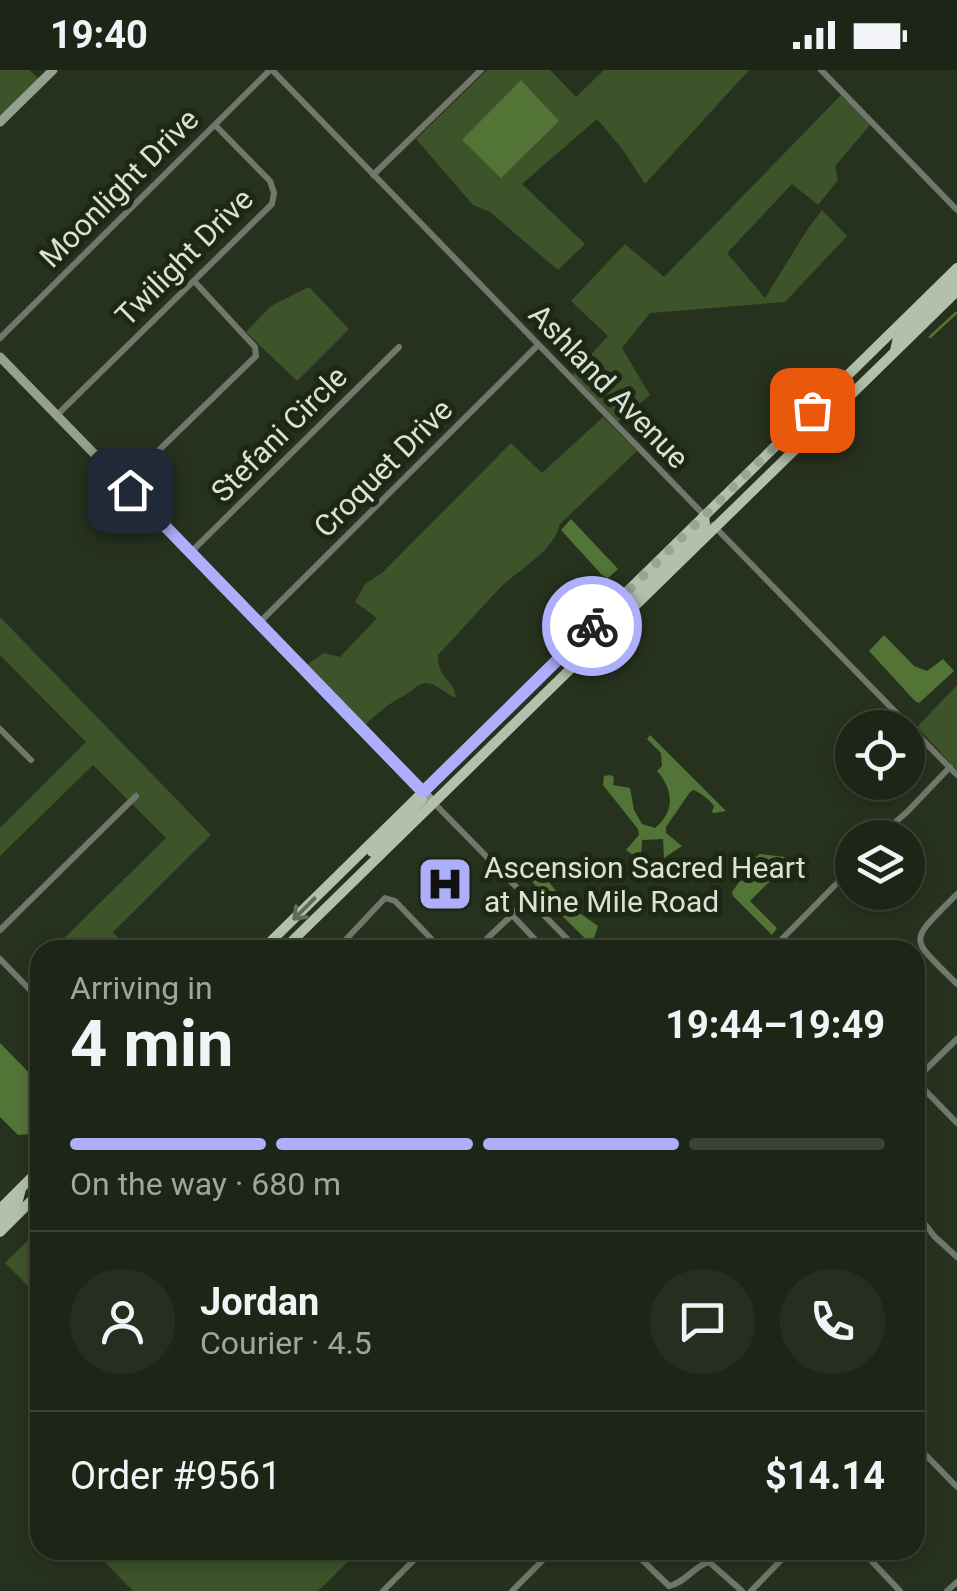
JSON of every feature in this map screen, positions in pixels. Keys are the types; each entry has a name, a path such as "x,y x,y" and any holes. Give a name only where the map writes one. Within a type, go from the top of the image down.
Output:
{"main road":[{"path":"272,940 957,268"},
{"path":"895,352 898,336 957,280"},
{"path":"292,940 957,291"},
{"path":"715,526 716,514 796,435 808,414"},
{"path":"613,625 623,605 705,524 704,516"},
{"path":"433,802 438,786 519,706 523,693"},
{"path":"334,899 336,889 422,802 423,792"},
{"path":"0,1209 30,1179"},
{"path":"0,1220 17,1204 21,1188"},
{"path":"0,1232 30,1202"}],"street":[{"path":"0,122 53,70"},
{"name":"Moonlight Drive","path":"0,338 271,70"},
{"name":"Ashland Avenue","path":"271,70 957,775"},
{"path":"374,175 482,70"},
{"path":"821,70 957,210"},
{"name":"Twilight Drive","path":"56,415 274,199 270,181 215,125"},
{"path":"124,484 256,356 254,347 194,282"},
{"name":"Croquet Drive","path":"259,623 538,345"},
{"name":"Stefani Circle","path":"190,552 398,347"},
{"path":"0,357 568,940"},
{"path":"613,625 633,645"},
{"path":"0,729 31,760"},
{"path":"898,820 950,768"},
{"path":"0,930 136,796"},
{"path":"780,940 835,885"},
{"path":"919,940 921,931 957,894"},
{"path":"345,940 385,898 395,901 432,940"},
{"path":"485,940 528,898"},
{"path":"512,914 536,940"},
{"path":"925,952 957,984"},
{"path":"0,959 30,990"},
{"path":"925,1070 957,1039"},
{"path":"925,1090 957,1123"},
{"path":"925,1224 957,1256"},
{"path":"925,1454 957,1487"},
{"path":"384,1591 414,1560"},
{"path":"512,1591 544,1560"},
{"path":"642,1560 669,1588 706,1562 742,1591"},
{"path":"751,1591 781,1560"},
{"path":"871,1560 900,1591"},
{"path":"947,1591 957,1582"}],"shaded area":[{"path":"0,70 29,70 42,81 0,122"},
{"path":"487,70 550,70 576,97 604,70 749,70 645,184 597,119 522,184 585,244 558,270 490,212 473,205 416,139"},
{"path":"521,80 559,121 501,178 462,140"},
{"path":"841,95 870,125 835,166 838,180 818,205 792,184 727,253 765,298 822,210 847,236 785,302 650,313 622,348 650,395 618,422 572,375 608,336 571,301 625,244 664,277"},
{"path":"309,287 349,329 297,381 246,332 271,306"},
{"path":"603,417 637,451 560,524 550,544 497,591 438,655 440,670 456,698 423,683 364,726 305,666 324,653 340,657 377,618 355,602 365,584 382,573 511,443 542,473"},
{"path":"571,519 618,569 608,578 561,530"},
{"path":"0,617 211,835 113,932 120,940 62,940 166,838 93,765 0,856 0,828 86,742 0,655"},
{"path":"884,635 914,666 927,671 943,659 954,671 919,703 915,701 869,651"},
{"path":"957,685 957,770 925,736 925,719"},
{"path":"650,735 726,811 712,812 714,806 708,799 694,790 690,792 666,827 666,833 682,846 664,858 663,839 642,840 641,858 626,850 639,835 638,829 603,785 604,776 610,775 614,777 613,785 630,788 634,810 642,824 655,828 662,821 669,807 669,792 657,771 662,766 661,753 647,739"},
{"path":"760,854 793,858 750,901 777,928 772,935 732,892 758,864 756,857"},
{"path":"541,873 568,905 598,926 594,940 587,940 532,881"},
{"path":"0,1043 30,1074 30,1134 18,1135 0,1117"},
{"path":"30,1239 30,1288 5,1263"},
{"path":"103,1560 350,1560 318,1591 133,1591"}],"waterway":[{"path":"930,337 956,313"}],"way so far":[{"path":"592,626 812,410"}],"place":[{"name":"Ascension Sacred Heart at Nine Mile Road","path":"445,884"}],"route":[{"path":"130,490 423,792 592,626"}]}
